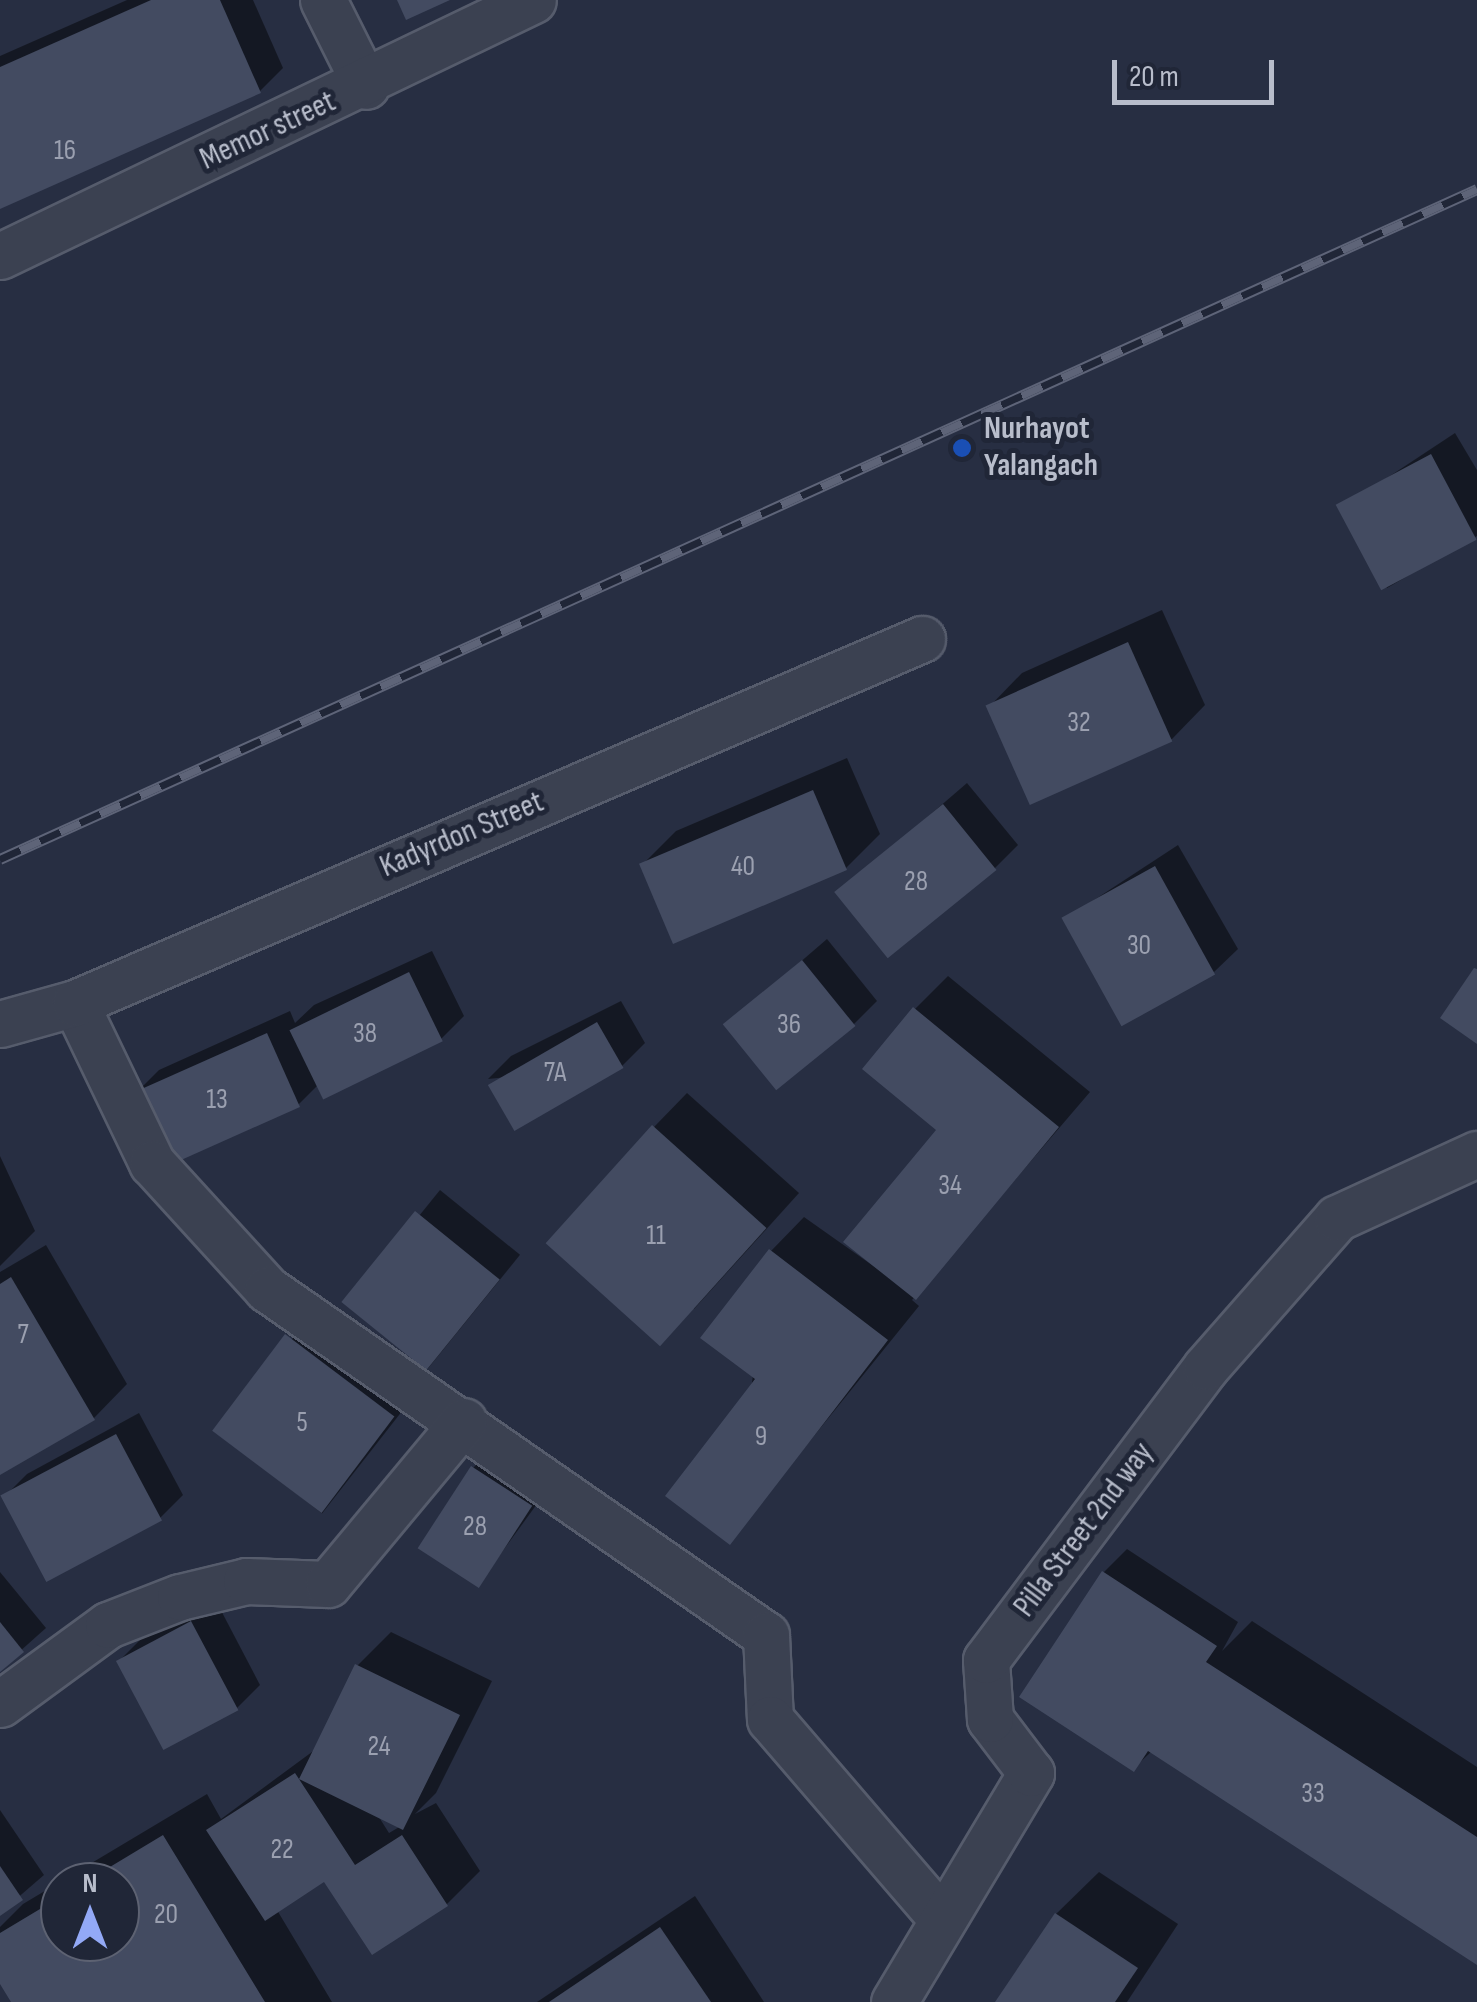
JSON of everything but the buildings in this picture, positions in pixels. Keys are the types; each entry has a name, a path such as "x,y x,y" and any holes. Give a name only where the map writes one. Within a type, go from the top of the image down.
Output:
{"street":[{"path":"323,0 366,86"},
{"name":"Memor street","path":"0,256 366,86 533,0"},
{"name":"Kadyrdon Street","path":"0,1024 75,1003 922,639"},
{"path":"75,1003 125,1120 207,1226 338,1344 464,1421 766,1635 770,1719 942,1918"},
{"name":"Pilla Street 2nd way","path":"894,2002 1031,1774 990,1719 986,1660 1206,1368 1337,1218 1477,1154"},
{"path":"0,1704 108,1625 180,1597 246,1581 312,1590 328,1584 464,1421"}],"railway":[{"path":"0,859 1477,189"}],"place":[{"name":"Nurhayot Yalangach","path":"962,448"}]}
